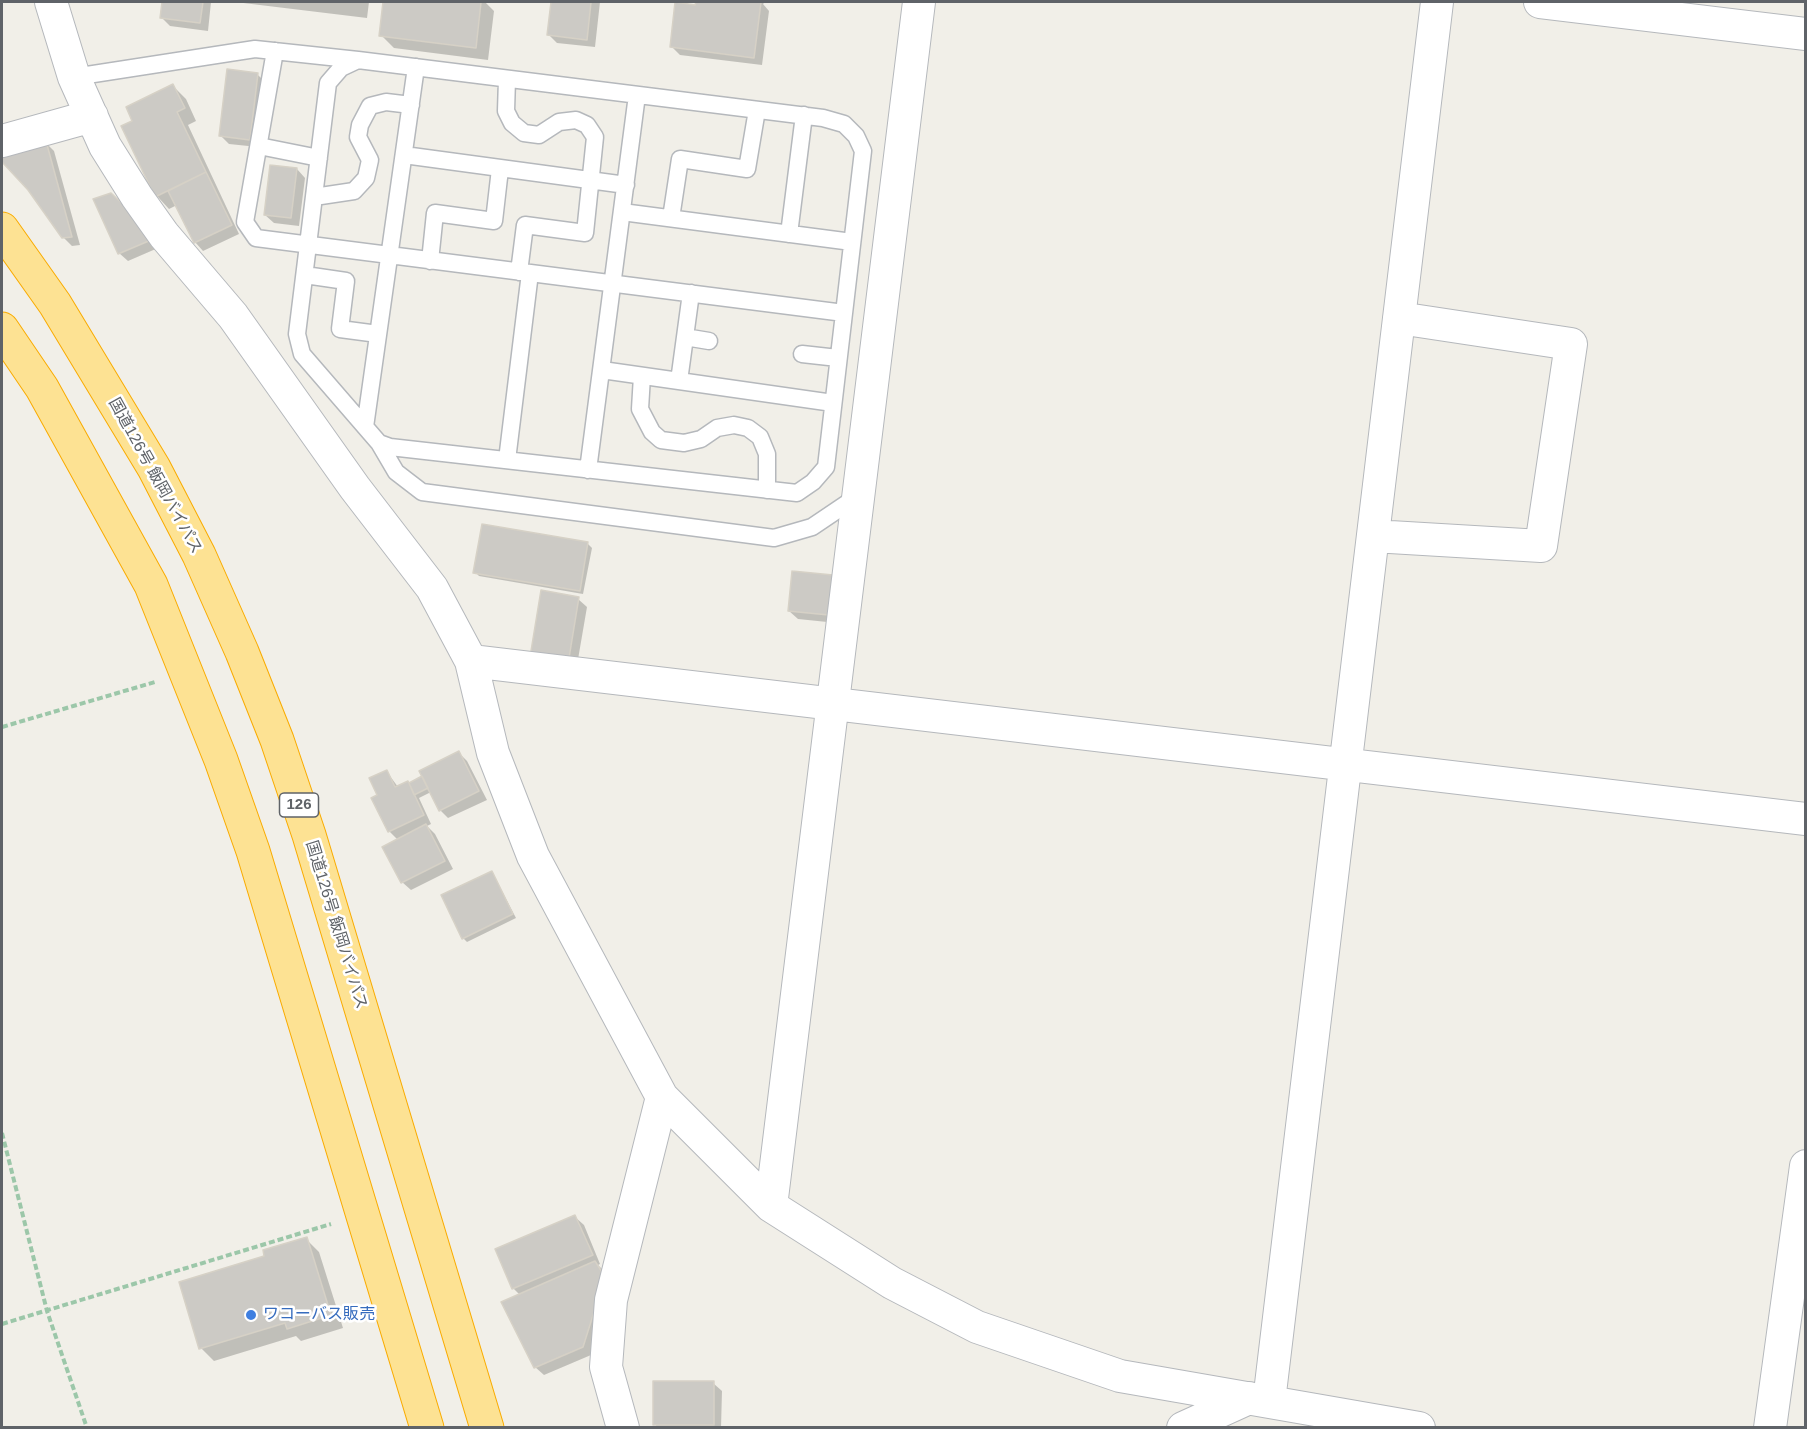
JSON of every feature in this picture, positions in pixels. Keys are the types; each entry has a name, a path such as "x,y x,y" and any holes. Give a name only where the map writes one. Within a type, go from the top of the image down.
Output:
{"highway":[{"name":"国道126号 飯岡バイパス","path":"2,229 55,304 154,468 199,555 242,652 277,740 309,835 487,1428"},
{"path":"2,329 42,388 98,486 151,585 187,672 253,851 427,1428"}],"street":[{"path":"51,2 74,77 105,146 136,197 164,235 233,316 355,489 432,588 471,661 494,753 534,856 662,1097 771,1206 892,1284 976,1327 1120,1376 1419,1428"},
{"path":"771,1206 919,2"},
{"path":"1259,1400 1345,765 1437,2"},
{"path":"1540,2 1806,34"},
{"path":"2,141 92,116"},
{"path":"1372,536 1541,546 1571,344 1399,318"},
{"path":"471,661 1806,819"},
{"path":"623,1428 606,1367 612,1300 662,1097"},
{"path":"1770,1428 1806,1166"},
{"path":"1183,1428 1259,1400"}],"lane":[{"path":"74,77 255,49 804,115 844,124 856,136 862,151 826,467 813,482 797,493 390,447 380,443"},
{"path":"275,51 245,222 256,238 844,313"},
{"path":"358,60 341,68 328,83 297,334 302,354 380,443 396,472 422,492 774,538 812,527 858,496"},
{"path":"365,427 416,68"},
{"path":"507,79 506,111 512,123 524,133 538,135 560,122 576,120 587,125 595,137 585,233 525,225 524,273 507,460"},
{"path":"588,470 637,95"},
{"path":"314,197 354,191 366,178 370,160 358,137 360,124 370,106 386,102 411,105"},
{"path":"670,218 680,159 747,169 757,110"},
{"path":"789,234 804,115"},
{"path":"259,146 319,158"},
{"path":"404,155 626,185"},
{"path":"430,261 435,213 494,221 500,169"},
{"path":"622,212 852,242"},
{"path":"305,275 346,281 340,329 378,334"},
{"path":"679,381 691,293"},
{"path":"685,337 709,340"},
{"path":"802,354 838,358"},
{"path":"602,370 833,403"},
{"path":"642,376 640,409 652,432 661,440 684,443 701,439 717,428 734,425 748,428 760,437 767,454 767,490"}],"path":[{"path":"2,727 187,672"},
{"path":"2,1133 47,1311 87,1428"},
{"path":"2,1324 362,1215"}],"building":[{"path":"162,2 203,2 200,23 160,18"},
{"path":"383,2 481,2 476,48 379,36"},
{"path":"551,2 591,2 587,40 547,35"},
{"path":"675,2 695,5 696,2 761,2 754,58 670,47"},
{"path":"227,69 258,73 250,140 219,136"},
{"path":"173,84 185,108 177,112 206,172 155,197 121,126 132,121 126,107"},
{"path":"46,141 72,237 62,238 28,190 2,162 2,155"},
{"path":"270,165 297,168 291,218 264,215"},
{"path":"206,172 232,225 194,243 168,191"},
{"path":"111,193 130,211 151,240 118,254 93,199"},
{"path":"482,524 588,542 580,591 473,573"},
{"path":"792,571 833,575 829,615 788,611"},
{"path":"541,590 579,597 568,664 530,657"},
{"path":"459,751 479,791 439,811 419,771"},
{"path":"387,770 395,787 408,781 424,815 388,832 371,798 377,795 369,778"},
{"path":"422,776 428,788 414,795 409,783"},
{"path":"426,824 445,861 401,883 382,847"},
{"path":"492,871 513,914 462,939 441,895"},
{"path":"575,1215 593,1255 512,1289 495,1249"},
{"path":"307,1237 331,1315 287,1329 285,1323 199,1349 179,1282 264,1256 263,1250"},
{"path":"595,1261 605,1277 583,1347 534,1368 501,1302"},
{"path":"653,1381 714,1381 714,1425 653,1425"}],"place":[{"name":"ワコーバス販売","path":"251,1315"}]}
